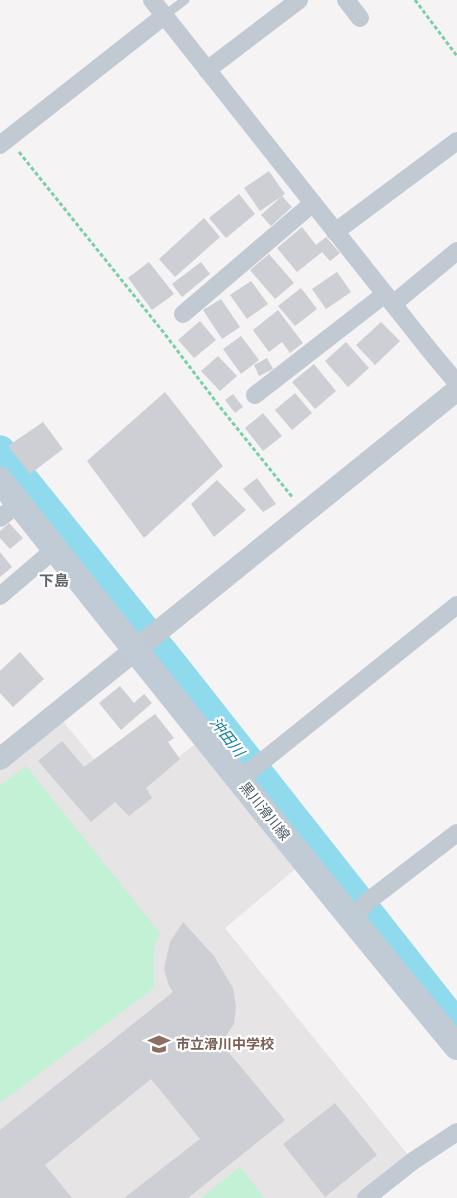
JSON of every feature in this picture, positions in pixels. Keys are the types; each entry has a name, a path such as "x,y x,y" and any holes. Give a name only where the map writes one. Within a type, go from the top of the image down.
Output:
{"main road":[{"name":"黒川滑川線","path":"0,480 9,511 56,550 352,921 457,1047"}],"street":[{"path":"152,0 457,383"},
{"path":"207,70 299,0"},
{"path":"346,0 360,18"},
{"path":"4,142 164,16"},
{"path":"335,232 457,141"},
{"path":"183,314 313,203"},
{"path":"256,395 457,251"},
{"path":"0,759 457,390"},
{"path":"0,596 56,550"},
{"path":"239,780 457,604"},
{"path":"352,921 367,902 457,833"},
{"path":"366,1198 413,1161 457,1132"}],"lane":[{"path":"164,16 185,0"}],"path":[{"path":"414,0 457,56"},
{"path":"4,142 47,189 164,333 220,408 306,513"}],"shaded area":[{"name":"市立滑川中学校","path":"57,714 126,798 204,737 305,861 225,928 413,1161 366,1198 0,1198 0,759"}],"green space":[{"path":"26,766 160,933 154,948 154,988 0,1103 0,786"},
{"path":"240,1167 265,1198 201,1198"}],"building":[{"path":"269,171 285,194 260,211 244,188"},
{"path":"239,194 255,214 226,238 209,218"},
{"path":"282,196 292,207 271,226 261,215"},
{"path":"204,218 220,237 175,277 159,259"},
{"path":"302,227 316,245 326,237 340,253 330,261 322,252 297,272 277,248"},
{"path":"269,254 294,283 275,299 250,270"},
{"path":"149,262 174,294 152,310 128,278"},
{"path":"201,262 210,274 182,297 172,284"},
{"path":"337,272 351,292 326,309 312,289"},
{"path":"251,281 268,304 247,319 230,295"},
{"path":"301,288 317,309 295,326 278,306"},
{"path":"221,299 240,327 222,339 203,310"},
{"path":"278,310 303,343 290,353 282,342 269,352 253,330"},
{"path":"200,321 216,340 194,358 178,340"},
{"path":"381,322 400,341 375,365 356,345"},
{"path":"241,336 259,360 241,374 223,349"},
{"path":"346,342 369,368 348,387 325,361"},
{"path":"218,356 237,376 220,391 201,371"},
{"path":"267,358 273,369 259,376 254,365"},
{"path":"314,364 336,391 315,409 292,382"},
{"path":"165,392 223,466 144,538 87,461"},
{"path":"295,393 312,413 292,430 275,410"},
{"path":"233,394 243,407 235,413 225,400"},
{"path":"263,413 282,436 263,451 245,428"},
{"path":"43,422 63,449 30,474 8,446"},
{"path":"257,478 276,504 263,512 243,489"},
{"path":"217,480 246,510 214,537 191,504"},
{"path":"9,523 23,538 10,549 0,538 0,531"},
{"path":"0,552 12,567 0,577"},
{"path":"20,652 44,679 13,707 0,693 0,671"},
{"path":"120,686 134,703 144,694 152,703 121,730 99,703"},
{"path":"155,714 174,738 168,742 180,759 146,788 152,798 129,816 115,802 91,822 38,761 62,741 84,767"},
{"path":"183,922 214,956 233,988 236,1007 234,1024 221,1043 285,1120 188,1198 124,1198 200,1139 151,1079 45,1165 72,1198 0,1198 0,1130 173,992 169,986 164,969 170,942"},
{"path":"335,1103 377,1155 325,1197 283,1144"}],"waterway":[{"name":"沖田川","path":"0,451 171,663 447,1013 457,1020"}],"place":[{"name":"市立滑川中学校","path":"159,1044"}],"district":[{"name":"下島","path":"54,581"}]}
